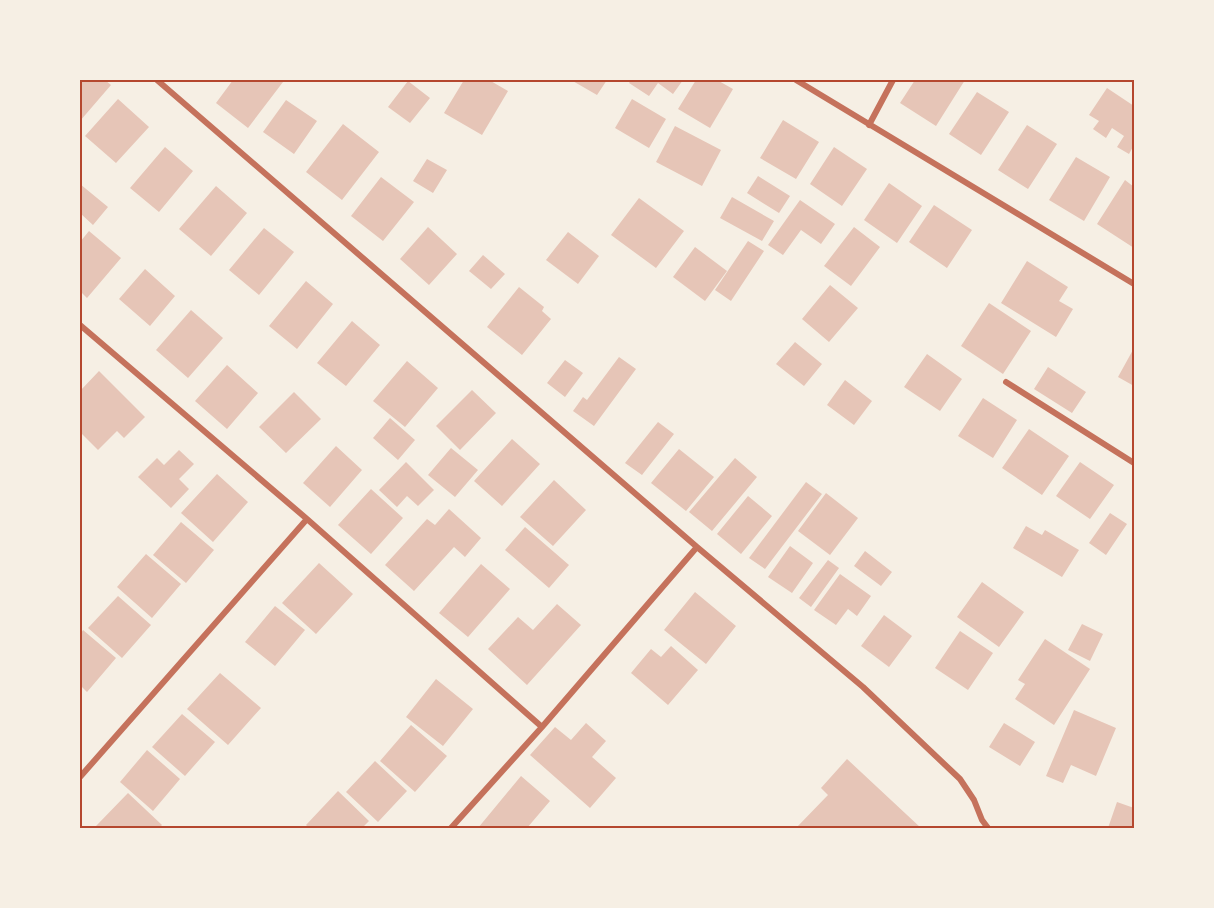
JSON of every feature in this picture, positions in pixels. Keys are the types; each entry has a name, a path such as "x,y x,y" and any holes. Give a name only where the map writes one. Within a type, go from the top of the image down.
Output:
{"street":[{"path":"157,80 696,547 863,687 960,779 988,828"},
{"path":"796,80 1134,284"},
{"path":"869,124 893,80"},
{"path":"80,325 307,519 542,727"},
{"path":"80,338 87,332"},
{"path":"1006,382 1134,463"},
{"path":"80,777 307,519"},
{"path":"452,828 696,547"}],"building":[{"path":"80,80 105,80 111,85 80,121"},
{"path":"233,80 280,80 283,82 248,128 216,103"},
{"path":"464,80 489,80 508,91 482,135 444,113"},
{"path":"571,80 607,80 597,95"},
{"path":"631,80 683,80 673,94 658,83 649,96 629,83"},
{"path":"696,80 717,80 733,89 710,128 678,109"},
{"path":"915,80 965,80 936,126 900,103"},
{"path":"408,81 430,98 410,123 388,107"},
{"path":"1107,88 1134,106 1134,145 1129,154 1117,147 1124,136 1112,128 1106,138 1093,129 1099,121 1089,115"},
{"path":"977,92 1009,112 981,155 949,134"},
{"path":"118,99 149,127 116,163 85,136"},
{"path":"632,99 666,119 649,148 615,128"},
{"path":"286,100 317,121 294,154 263,132"},
{"path":"783,120 819,142 796,179 760,158"},
{"path":"343,124 379,152 342,200 306,172"},
{"path":"1027,125 1057,144 1028,189 998,170"},
{"path":"675,126 721,150 702,186 656,162"},
{"path":"165,147 193,171 159,212 130,188"},
{"path":"834,147 867,169 842,206 810,184"},
{"path":"1076,157 1110,177 1084,221 1049,200"},
{"path":"427,159 447,170 433,193 413,181"},
{"path":"758,176 790,196 779,213 747,193"},
{"path":"381,177 414,202 383,241 351,216"},
{"path":"1125,180 1134,187 1134,248 1097,224"},
{"path":"889,183 922,206 897,243 864,220"},
{"path":"80,184 108,207 93,225 80,213"},
{"path":"216,186 247,213 211,256 179,229"},
{"path":"732,197 774,221 762,241 720,218"},
{"path":"639,198 684,231 656,268 611,235"},
{"path":"800,200 835,224 821,244 801,230 783,255 768,245"},
{"path":"934,205 972,230 947,268 909,242"},
{"path":"428,227 457,254 429,285 400,259"},
{"path":"854,227 880,247 851,286 824,266"},
{"path":"264,228 294,252 259,295 229,270"},
{"path":"89,231 121,258 87,298 80,291 80,242"},
{"path":"568,232 599,256 578,284 546,260"},
{"path":"748,241 764,251 731,301 715,290"},
{"path":"695,247 727,271 705,301 673,277"},
{"path":"483,255 505,274 491,289 469,271"},
{"path":"1027,261 1068,287 1059,301 1073,309 1056,337 1001,303"},
{"path":"145,269 175,296 150,326 119,299"},
{"path":"306,281 333,304 297,349 269,326"},
{"path":"830,285 858,308 829,342 802,319"},
{"path":"519,287 544,307 542,311 551,319 522,355 487,327"},
{"path":"989,303 1031,331 1003,374 961,346"},
{"path":"191,310 223,338 188,378 156,350"},
{"path":"352,321 380,345 346,386 317,363"},
{"path":"795,342 822,364 804,386 776,364"},
{"path":"1134,348 1134,386 1118,377"},
{"path":"927,354 962,379 940,411 904,387"},
{"path":"619,357 636,369 594,426 573,411 583,397 587,400"},
{"path":"565,360 583,373 565,397 547,383"},
{"path":"407,361 438,388 405,427 373,401"},
{"path":"227,365 258,393 227,429 195,401"},
{"path":"1048,367 1086,392 1072,413 1034,389"},
{"path":"99,371 145,417 124,438 117,431 98,450 80,432 80,391"},
{"path":"845,380 872,401 854,425 827,405"},
{"path":"472,390 496,413 460,450 436,426"},
{"path":"294,392 321,419 286,453 259,427"},
{"path":"983,398 1017,420 993,458 958,436"},
{"path":"390,418 415,440 398,460 373,438"},
{"path":"658,422 674,434 642,475 625,463"},
{"path":"1029,429 1069,456 1042,495 1002,468"},
{"path":"512,439 540,464 502,506 474,481"},
{"path":"336,446 362,470 330,507 303,483"},
{"path":"451,448 478,470 455,497 428,475"},
{"path":"679,449 714,477 686,511 651,483"},
{"path":"179,450 194,464 179,479 189,489 171,508 138,477 157,458 164,465"},
{"path":"735,458 757,477 712,531 689,512"},
{"path":"406,462 434,490 418,506 407,496 397,507 379,490"},
{"path":"1080,462 1114,485 1090,519 1056,496"},
{"path":"217,474 248,502 213,542 181,513"},
{"path":"554,480 586,510 553,546 520,517"},
{"path":"806,482 822,494 765,569 749,558"},
{"path":"371,489 403,518 371,554 338,525"},
{"path":"826,493 858,518 830,555 798,531"},
{"path":"748,496 772,516 741,554 717,534"},
{"path":"449,509 481,538 465,557 454,547 414,591 385,565 427,519 435,525"},
{"path":"1110,513 1127,524 1106,555 1089,543"},
{"path":"181,522 214,550 186,583 153,555"},
{"path":"1026,526 1042,535 1045,530 1079,550 1062,577 1013,548"},
{"path":"525,527 569,565 549,588 505,550"},
{"path":"790,546 813,563 792,593 768,577"},
{"path":"865,551 892,572 881,586 854,566"},
{"path":"146,554 181,584 152,618 117,587"},
{"path":"828,560 839,568 811,607 799,598"},
{"path":"319,563 353,594 316,634 282,603"},
{"path":"481,564 510,589 468,637 439,613"},
{"path":"840,574 871,596 857,616 848,609 836,625 814,610"},
{"path":"982,582 1024,612 999,647 957,617"},
{"path":"695,592 736,626 706,664 664,630"},
{"path":"118,596 151,625 122,658 88,628"},
{"path":"557,604 581,625 527,685 488,649 518,617 533,630"},
{"path":"275,606 305,630 275,666 245,642"},
{"path":"884,615 912,636 889,667 861,646"},
{"path":"1082,624 1103,634 1090,661 1068,650"},
{"path":"83,630 116,658 87,692 80,685 80,635"},
{"path":"960,631 993,653 968,690 935,668"},
{"path":"1045,639 1090,669 1054,725 1015,699 1025,684 1018,680"},
{"path":"671,646 698,670 668,705 631,673 651,649 661,657"},
{"path":"220,673 261,708 228,745 187,709"},
{"path":"436,679 473,709 443,746 406,717"},
{"path":"1074,710 1116,728 1096,776 1071,765 1063,783 1046,776"},
{"path":"182,714 215,742 185,776 152,747"},
{"path":"586,723 606,741 592,757 616,778 590,808 530,755 555,727 571,740"},
{"path":"1004,723 1035,742 1020,766 989,747"},
{"path":"411,725 447,756 415,792 380,761"},
{"path":"147,750 180,779 153,811 120,782"},
{"path":"847,759 921,828 796,828 828,795 821,788"},
{"path":"375,761 407,791 378,822 346,792"},
{"path":"521,776 550,801 527,828 478,828"},
{"path":"338,791 369,821 362,828 309,828 306,825"},
{"path":"128,793 162,825 159,828 99,828 96,826"},
{"path":"1117,802 1134,808 1134,828 1108,828"}]}
